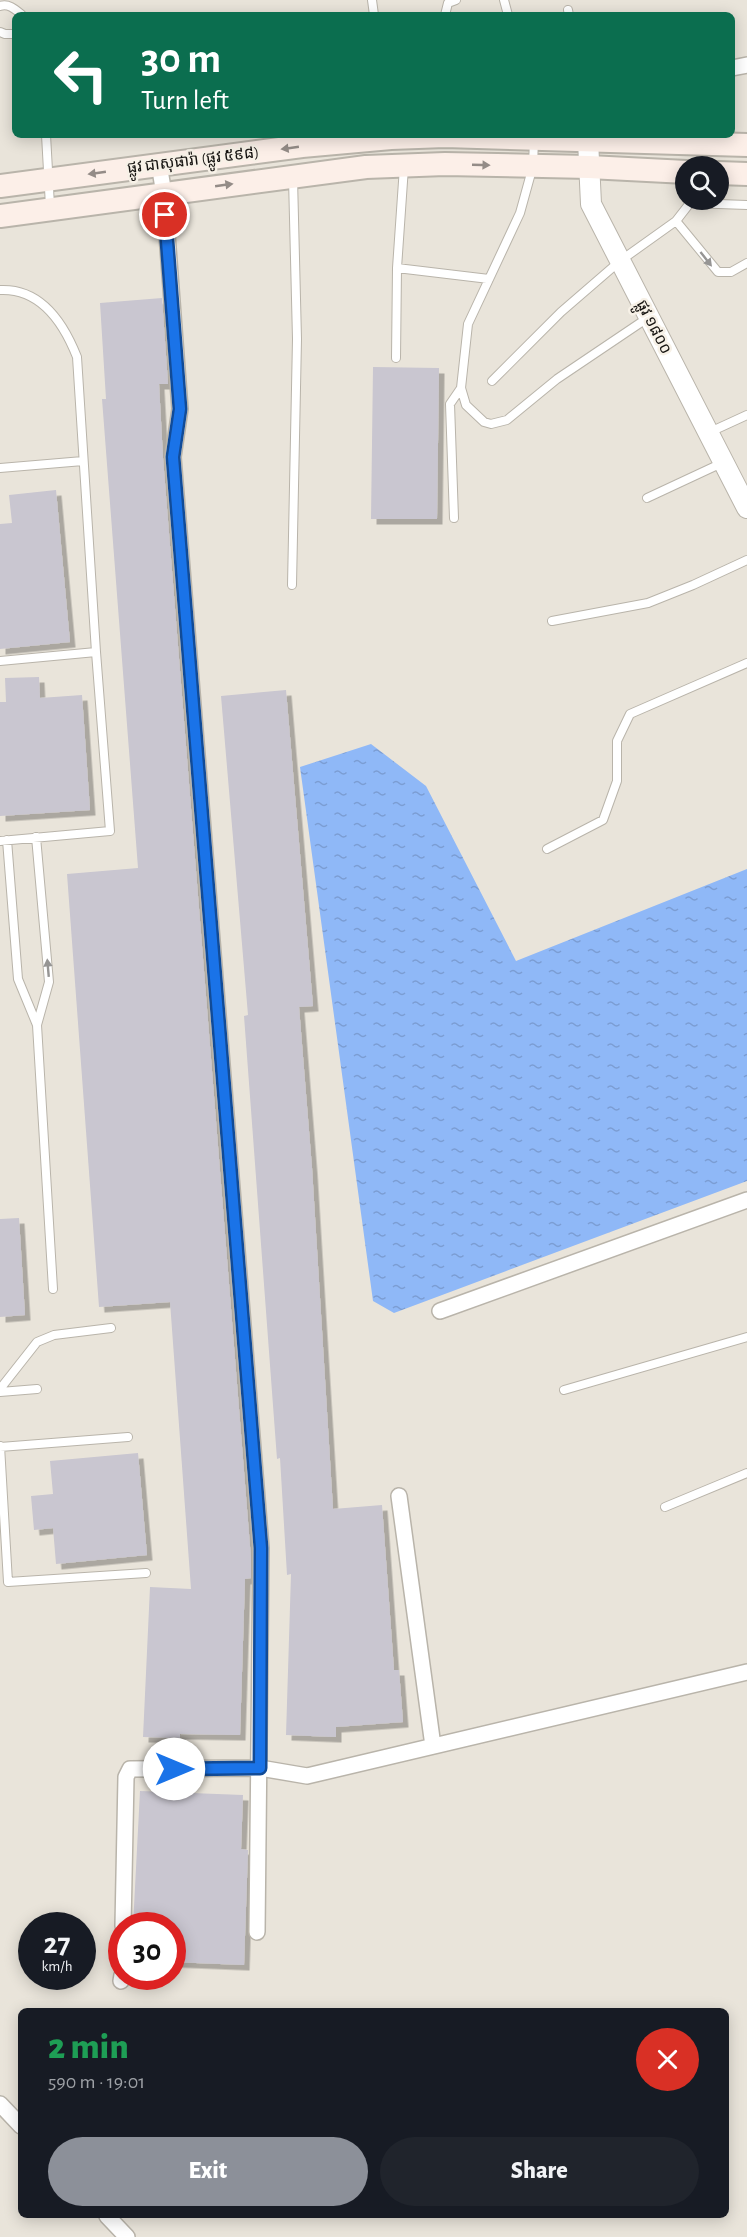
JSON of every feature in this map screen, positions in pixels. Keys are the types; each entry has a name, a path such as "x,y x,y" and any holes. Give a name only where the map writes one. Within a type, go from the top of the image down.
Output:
{"main road":[{"name":"ផ្លូវ ជាសុផារ៉ា (ផ្លូវ ៥៩៨)","path":"0,186 374,138"},
{"name":"ផ្លូវ ជាសុផារ៉ា (ផ្លូវ ៥៩៨)","path":"400,138 533,166 589,167 675,174"},
{"name":"ផ្លូវ ជាសុផារ៉ា (ផ្លូវ ៥៩៨)","path":"0,216 293,176 366,167 404,166 445,147 525,138"},
{"name":"ផ្លូវ ជាសុផារ៉ា (ផ្លូវ ៥៩៨)","path":"608,138 747,145"},
{"path":"729,173 747,174"}],"street":[{"name":"ផ្លូវ ១៨០០","path":"588,138 591,204 747,508"},
{"path":"159,164 164,194 180,409 173,457 261,1548 257,1932"},
{"path":"440,1311 747,1200"},
{"path":"399,1496 433,1746"},
{"path":"123,1912 126,1776 130,1769 260,1768 307,1776 747,1672"},
{"path":"0,2104 18,2123"},
{"path":"109,2218 128,2237"}],"lane":[{"path":"446,12 448,3 456,0"},
{"path":"0,6 4,5 18,12"},
{"path":"46,138 50,208"},
{"path":"534,138 533,166 520,213 468,324 461,388 466,405 484,422 491,424 507,420 557,379 649,317"},
{"path":"396,358 397,268 404,166"},
{"path":"292,585 297,339 293,176"},
{"path":"729,204 747,205"},
{"path":"492,381 561,312 620,261 676,221 683,210"},
{"path":"676,221 718,272 727,274 747,263"},
{"path":"397,268 489,279"},
{"path":"0,290 29,297 46,307 63,326 77,357 110,831 3,840 18,979 38,1025"},
{"path":"454,518 450,404 461,388"},
{"path":"708,433 747,415"},
{"path":"0,468 83,461"},
{"path":"647,498 724,463"},
{"path":"552,621 648,603 747,560"},
{"path":"0,661 96,652"},
{"path":"548,849 603,820 616,781 617,741 630,714 747,663"},
{"path":"36,837 49,982 38,1025 53,1289"},
{"path":"0,1390 37,1342 54,1335 111,1329"},
{"path":"564,1390 747,1337"},
{"path":"0,1390 36,1389"},
{"path":"128,1437 0,1446 8,1582 146,1573"},
{"path":"665,1507 747,1473"}],"water":[{"path":"371,744 426,786 516,961 747,869 747,1181 394,1313 373,1301 300,767"}],"building":[{"path":"162,298 168,384 159,384 163,458 251,1559 251,1578 245,1579 240,1735 180,1734 180,1738 143,1737 150,1587 191,1589 170,1302 99,1307 67,874 138,868 102,399 106,399 100,303"},
{"path":"373,367 439,368 437,519 371,519"},
{"path":"56,490 70,642 0,649 0,524 12,523 9,495"},
{"path":"39,677 40,698 82,695 90,810 0,816 0,702 6,702 5,678"},
{"path":"286,690 313,1006 299,1007 312,1168 333,1509 382,1505 394,1670 399,1670 403,1722 336,1727 336,1737 286,1735 291,1574 287,1575 280,1458 277,1459 244,1016 248,1015 221,696"},
{"path":"19,1218 25,1315 0,1317 0,1219"},
{"path":"138,1453 147,1555 56,1564 53,1528 34,1530 31,1496 53,1494 50,1461"},
{"path":"140,1791 243,1795 241,1849 248,1850 244,1965 186,1963 186,1912 134,1912"}],"route":[{"path":"165,215 180,409 173,457 261,1548 260,1768 174,1769"}]}
